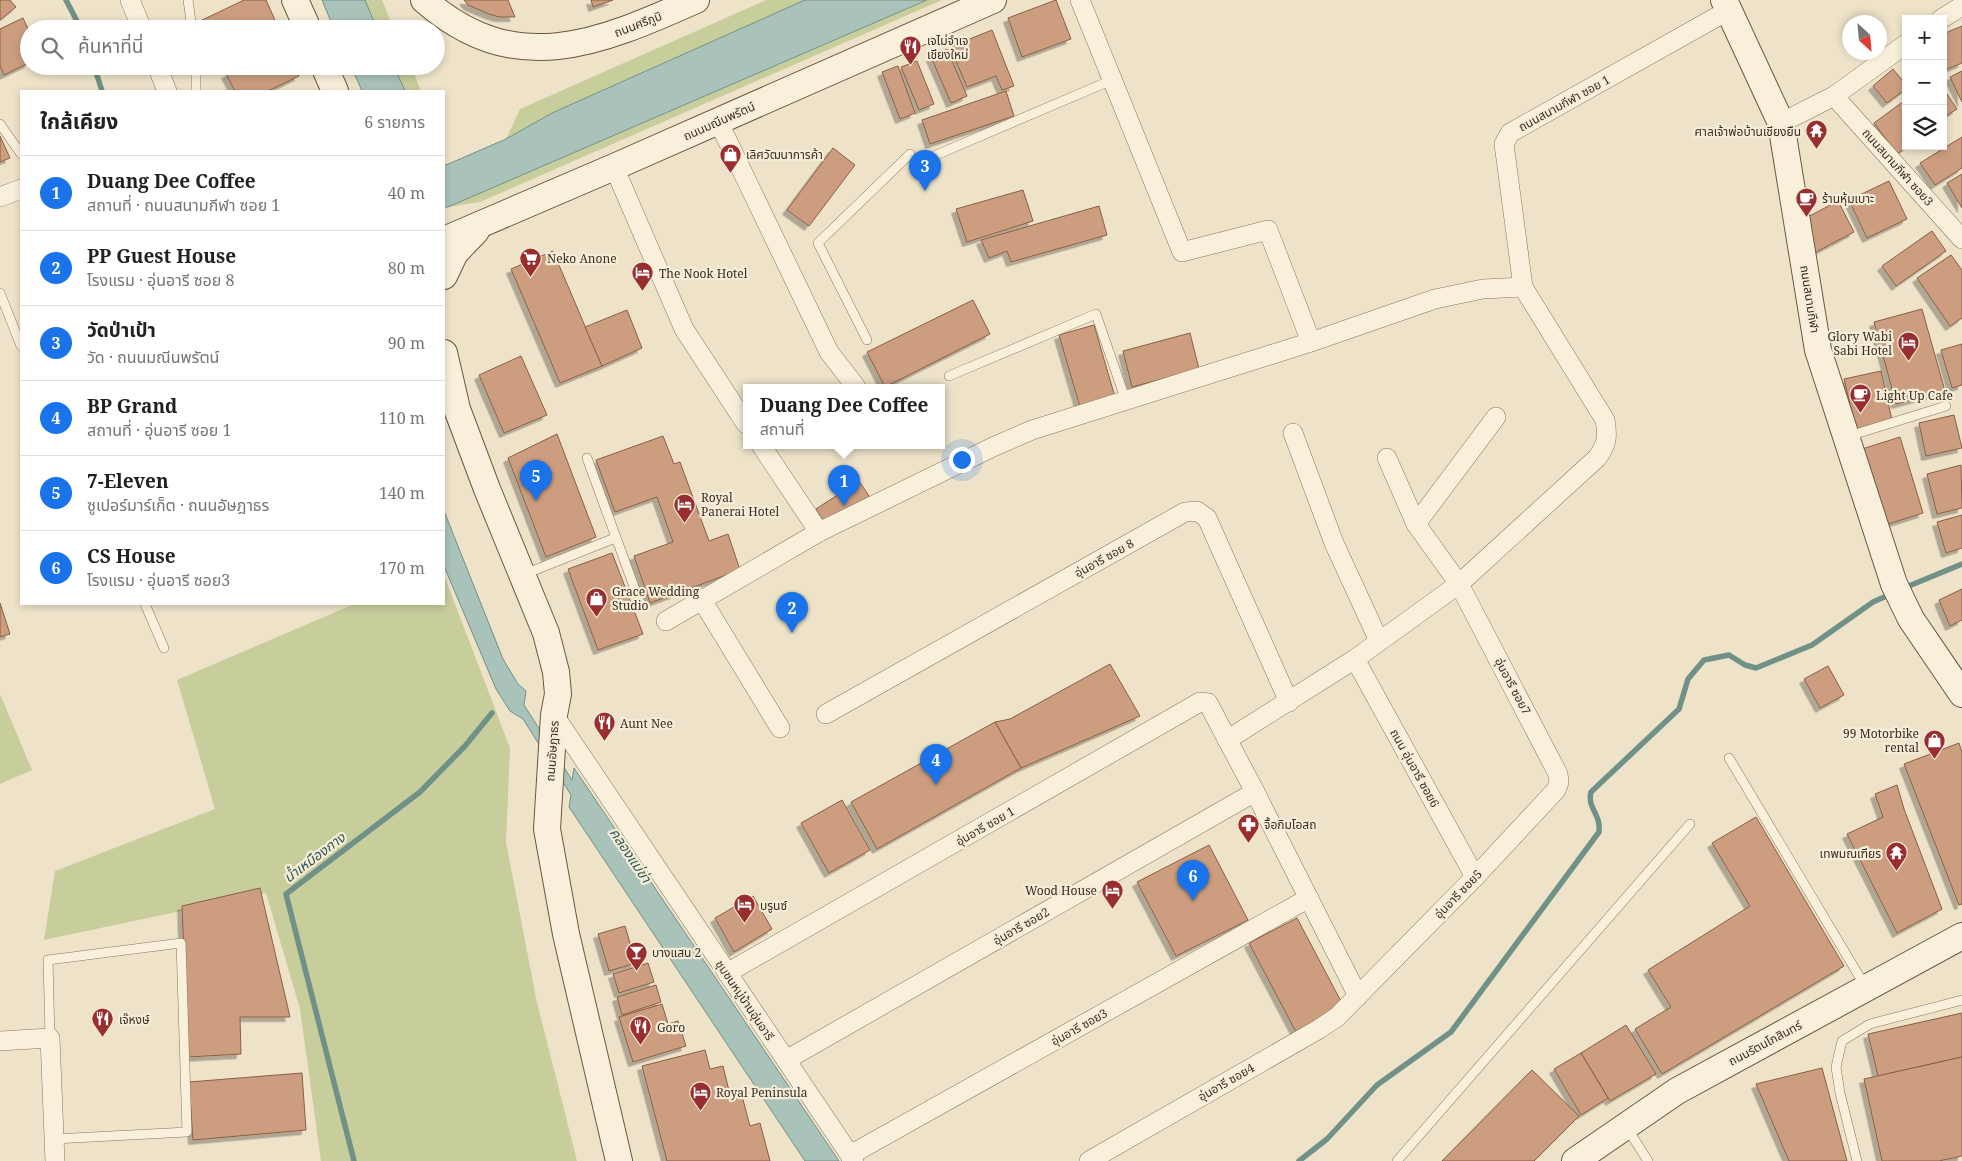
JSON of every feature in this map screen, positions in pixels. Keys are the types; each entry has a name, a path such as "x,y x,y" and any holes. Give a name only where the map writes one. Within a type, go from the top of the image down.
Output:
{"street":[{"path":"130,0 138,20"},
{"path":"296,0 304,20"},
{"name":"ถนนศรีภูมิ","path":"424,0 441,15 463,28 492,40 514,46 536,48 574,44 607,36 696,0"},
{"path":"1080,0 1182,252 1268,230 1311,342"},
{"name":"ถนนมณีนพรัตน์","path":"445,240 614,167 983,2"},
{"name":"ถนนสนามกีฬา","path":"1726,5 1781,123 1818,350 1894,584 1926,644 1958,684"},
{"name":"ถนนสนามกีฬา ซอย 1","path":"1523,287 1504,144 1510,133 1726,5"},
{"path":"1947,15 1962,6"},
{"path":"1781,123 1834,96 1902,47"},
{"path":"161,75 167,90"},
{"path":"328,75 335,90"},
{"name":"ถนนสนามกีฬา ซอย3","path":"1834,96 1962,239"},
{"path":"718,121 829,352 854,384"},
{"path":"614,167 684,329 743,419"},
{"path":"0,197 20,189"},
{"path":"445,224 487,220"},
{"path":"445,274 455,253 487,220"},
{"path":"666,621 819,532 995,446 1032,430 1311,342 1435,299 1483,288 1523,287 1605,420 1608,434 1606,446 1597,458 1459,584 1355,659 1227,740"},
{"name":"ถนนอัษฎาธร","path":"445,357 457,409 546,633 556,672 558,694 553,727 547,829 566,934 619,1161"},
{"path":"1416,524 1496,417"},
{"path":"1293,433 1334,543 1379,641"},
{"path":"764,449 819,532"},
{"name":"อุ่นอารี ซอย7","path":"1387,458 1416,524 1459,584 1558,774 1559,782 1556,790"},
{"name":"อุ่นอารี ซอย 8","path":"826,714 1185,512 1197,511 1206,518 1289,702"},
{"path":"702,600 780,728"},
{"name":"ถนน อุ่นอารี ซอย6","path":"1355,659 1475,877"},
{"name":"อุ่นอารี ซอย 1","path":"727,973 1200,702 1208,704 1255,792 1358,996"},
{"name":"ชุมชนหมู่บ้านอุ่นอารี","path":"553,727 727,973 852,1158"},
{"name":"อุ่นอารี ซอย5","path":"1358,996 1475,877 1556,790"},
{"name":"อุ่นอารี ซอย2","path":"786,1060 1255,792"},
{"name":"อุ่นอารี ซอย3","path":"852,1158 1309,898"},
{"name":"ถนนรัตนโกสินทร์","path":"1576,1161 1677,1091 1962,936"},
{"name":"อุ่นอารี ซอย4","path":"1089,1161 1319,1029 1337,1017 1358,996"},
{"path":"0,1041 50,1038 55,1161"}],"lane":[{"path":"191,1 192,20"},
{"path":"196,75 196,90"},
{"path":"915,164 1112,80"},
{"path":"0,124 20,153"},
{"path":"867,340 818,242 910,154"},
{"path":"0,293 20,343"},
{"path":"950,376 1096,314 1126,401"},
{"path":"1846,437 1946,406"},
{"path":"587,458 640,603"},
{"path":"522,576 615,538"},
{"path":"145,605 164,648"},
{"path":"1729,758 1866,988"},
{"path":"1397,1161 1690,824"},
{"path":"50,1038 48,960 181,943 187,1132 54,1139"},
{"path":"1857,1161 1840,1093 1836,1068 1842,1041 1870,1024 1962,1000"},
{"path":"1626,1126 1648,1161"}],"green space":[{"path":"365,0 382,0 390,20 373,20"},
{"path":"766,0 805,0 552,113 506,139 520,109"},
{"path":"927,0 942,0 480,202 448,207"},
{"path":"398,75 415,75 421,90 405,90"},
{"path":"445,578 510,748 506,842 536,998 577,1161 321,1161 300,1009 266,893 44,940 55,871 215,809 177,680 352,605 445,605"},
{"path":"0,694 32,770 0,784"}],"water":[{"path":"322,0 365,0 373,20 330,20"},
{"path":"805,0 927,0 445,207 445,164 506,139 552,113"},
{"path":"355,75 398,75 405,90 362,90"},
{"path":"445,514 503,659 518,684 526,691 524,705 572,780 574,768 839,1161 805,1161 569,807 571,795 523,719 510,711 496,689 445,568"}],"building":[{"path":"0,0 10,0 16,7 0,20"},
{"path":"244,0 266,0 275,20 202,20"},
{"path":"464,0 508,0 515,17 499,17 489,14 468,5"},
{"path":"591,0 613,0 593,7"},
{"path":"1056,0 1071,39 1022,57 1008,18"},
{"path":"23,18 24,20 20,20 20,67 4,75 0,66 0,29"},
{"path":"1962,26 1962,63 1947,69 1947,60 1947,32"},
{"path":"992,30 1014,86 1002,90 996,76 967,87 950,47"},
{"path":"947,49 967,96 951,103 931,57"},
{"path":"917,61 934,104 919,110 901,67"},
{"path":"898,66 915,113 900,119 882,72"},
{"path":"1893,69 1902,80 1902,92 1887,103 1873,86"},
{"path":"1962,71 1962,102 1950,77"},
{"path":"227,75 299,76 270,90 234,90"},
{"path":"1006,91 1014,116 930,144 922,120"},
{"path":"1947,94 1957,109 1947,115"},
{"path":"1902,102 1902,150 1897,154 1874,123"},
{"path":"0,136 10,158 0,162"},
{"path":"1962,137 1962,168 1935,185 1920,163 1941,150 1947,150 1947,146"},
{"path":"833,148 855,165 809,226 787,210"},
{"path":"1962,174 1962,208 1947,183"},
{"path":"1889,181 1907,219 1867,238 1849,200"},
{"path":"1023,190 1033,221 967,242 956,209"},
{"path":"1838,201 1854,232 1816,252 1800,221"},
{"path":"1099,206 1107,235 1011,262 1007,251 989,258 981,240"},
{"path":"1932,231 1946,251 1896,286 1882,266"},
{"path":"553,251 602,366 560,383 511,269"},
{"path":"1951,255 1962,270 1962,318 1950,326 1917,278"},
{"path":"973,300 990,334 891,384 883,384 867,352"},
{"path":"1922,309 1945,391 1896,404 1874,322"},
{"path":"627,310 642,348 602,366 585,327"},
{"path":"1094,325 1115,397 1080,407 1059,335"},
{"path":"1190,333 1199,369 1132,387 1123,351"},
{"path":"1962,344 1962,385 1952,388 1941,350"},
{"path":"521,356 547,415 504,433 479,375"},
{"path":"1881,371 1892,420 1856,429 1844,379"},
{"path":"1954,415 1962,448 1926,456 1919,423"},
{"path":"557,434 596,537 546,557 508,458"},
{"name":"Royal Panerai Hotel","path":"663,436 674,464 680,462 709,541 728,534 740,570 650,603 634,556 673,542 657,497 615,512 596,460"},
{"path":"1900,437 1923,513 1885,525 1862,449"},
{"path":"1961,465 1962,508 1937,514 1927,474"},
{"path":"859,481 873,502 826,526 816,509"},
{"path":"1962,515 1962,548 1946,553 1937,522"},
{"path":"612,553 643,634 598,650 568,569"},
{"path":"1962,589 1962,620 1950,626 1939,600"},
{"path":"0,603 10,634 0,637"},
{"path":"1110,664 1140,716 1021,768 995,722 1010,719"},
{"path":"1828,666 1844,695 1820,708 1804,679"},
{"path":"995,722 1021,768 877,849 851,802"},
{"path":"1959,743 1962,752 1962,904 1959,905 1904,764"},
{"name":"เทพมณเฑียร","path":"1897,785 1904,809 1942,909 1897,933 1847,834 1883,817 1875,794"},
{"path":"842,800 870,850 829,873 801,823"},
{"path":"1756,817 1844,966 1662,1074 1635,1029 1671,1007 1648,970 1750,906 1712,843"},
{"path":"1209,845 1248,920 1176,956 1137,882"},
{"path":"260,888 290,1017 240,1017 241,1054 188,1057 182,906"},
{"name":"บรูนซ์","path":"753,896 772,929 734,952 715,918"},
{"path":"1297,918 1344,1007 1296,1032 1249,943"},
{"path":"625,926 636,963 609,971 598,934"},
{"path":"648,963 654,982 619,993 613,974"},
{"path":"656,985 661,1002 622,1015 617,997"},
{"path":"662,1004 668,1024 678,1021 686,1046 633,1062 619,1017"},
{"path":"1962,1013 1962,1057 1878,1076 1868,1034"},
{"path":"1626,1025 1656,1074 1610,1101 1581,1053"},
{"name":"Royal Peninsula","path":"705,1050 710,1069 723,1066 731,1099 742,1096 750,1126 760,1123 770,1161 667,1161 642,1066"},
{"path":"1581,1053 1608,1098 1581,1115 1554,1069"},
{"path":"1962,1057 1962,1156 1939,1161 1882,1161 1864,1079"},
{"path":"1822,1068 1847,1161 1789,1161 1756,1084"},
{"path":"1532,1070 1579,1116 1534,1161 1442,1161"},
{"path":"302,1073 306,1130 193,1140 189,1082"}],"waterway":[{"name":"คลองแม่ข่า","path":"66,0 76,20"},
{"name":"คลองแม่ข่า","path":"97,75 102,90"},
{"path":"1904,588 1962,564"},
{"path":"1299,1161 1327,1139 1377,1085 1451,1032 1599,832 1598,820 1591,803 1591,792 1679,709 1688,679 1704,660 1729,655 1745,665 1756,668 1812,645 1873,602 1891,594"},
{"name":"น้ำเหมืองกาง","path":"354,1161 286,894 420,792 465,746 492,713"}],"place":[{"name":"เจไม่จำเจ เชียงใหม่","path":"911,66"},
{"name":"ศาลเจ้าพ่อบ้านเชียงยืน","path":"1817,150"},
{"name":"เลิศวัฒนาการค้า","path":"730,173"},
{"name":"วัดป่าเป้า","path":"925,191"},
{"name":"ร้านหุ้มเบาะ","path":"1806,217"},
{"name":"Neko Anone","path":"531,277"},
{"name":"The Nook Hotel","path":"643,292"},
{"name":"Glory Wabi Sabi Hotel","path":"1908,362"},
{"name":"Light Up Cafe","path":"1860,414"},
{"name":"7-Eleven","path":"536,501"},
{"name":"Duang Dee Coffee","path":"844,506"},
{"name":"Royal Panerai Hotel","path":"685,523"},
{"name":"Grace Wedding Studio","path":"596,617"},
{"name":"PP Guest House","path":"792,633"},
{"name":"Aunt Nee","path":"604,742"},
{"name":"99 Motorbike rental","path":"1935,759"},
{"name":"BP Grand","path":"936,785"},
{"name":"จื้อกิมโอสถ","path":"1248,843"},
{"name":"เทพมณเฑียร","path":"1897,872"},
{"name":"CS House","path":"1193,901"},
{"name":"Wood House","path":"1113,909"},
{"name":"บรูนซ์","path":"744,924"},
{"name":"บางแสน 2","path":"636,971"},
{"name":"เจ๊หงษ์","path":"103,1038"},
{"name":"Goro","path":"641,1046"},
{"name":"Royal Peninsula","path":"700,1111"}]}
